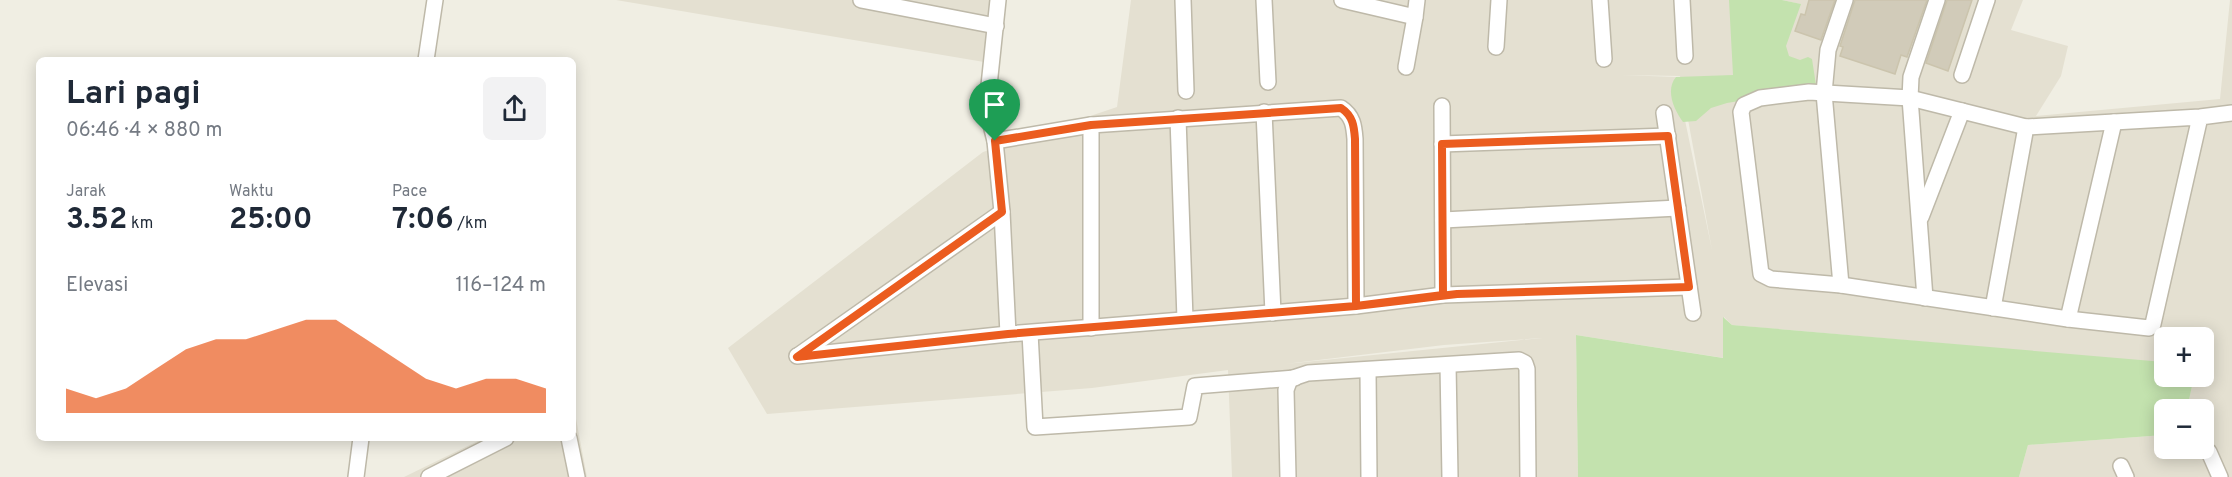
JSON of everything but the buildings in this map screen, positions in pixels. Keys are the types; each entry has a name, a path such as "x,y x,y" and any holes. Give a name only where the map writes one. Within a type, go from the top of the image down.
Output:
{"street":[{"path":"426,57 435,0"},
{"path":"861,0 996,26"},
{"path":"998,0 988,95 1002,212 1008,334"},
{"path":"1184,0 1186,91"},
{"path":"1264,0 1268,82"},
{"path":"1342,0 1415,16"},
{"path":"1406,67 1418,0"},
{"path":"1496,47 1499,0"},
{"path":"1600,0 1604,58"},
{"path":"1682,0 1685,56"},
{"path":"1841,285 1824,93 1828,50 1845,0"},
{"path":"1925,298 1910,98 1911,77 1937,0"},
{"path":"1962,75 1987,0"},
{"path":"2200,117 2151,327 2068,319 1841,285 1771,279 1761,274 1741,112 1744,105 1760,98 1794,92 1910,98 2026,127 2200,117 2232,113"},
{"path":"1442,106 1443,295"},
{"path":"995,141 1091,125 1341,108 1347,112 1353,123 1356,306"},
{"path":"1920,220 1962,111"},
{"path":"1264,112 1273,313"},
{"path":"1664,113 1693,313"},
{"path":"1178,118 1185,319"},
{"path":"2068,319 2114,122"},
{"path":"1091,125 1091,328"},
{"path":"1993,308 2026,127"},
{"path":"1442,144 1668,136"},
{"path":"1443,220 1678,208"},
{"path":"1002,212 797,357 1008,334 1356,306 1443,295 1689,287"},
{"path":"1030,333 1035,427 1189,417 1195,386 1295,378"},
{"path":"1288,477 1286,390 1290,380 1308,373 1519,360 1525,363 1527,369 1528,477"},
{"path":"1448,365 1450,477"},
{"path":"1368,371 1369,477"},
{"path":"356,477 362,441"},
{"path":"429,477 500,441"},
{"path":"570,441 577,477"},
{"path":"2212,459 2220,477"}],"shaded area":[{"path":"616,0 993,0 984,62"},
{"path":"1131,0 1734,0 1733,76 1800,4 1782,0 2023,0 2011,30 2068,46 2061,76 2036,116 2220,99 2230,0 2232,0 2232,477 2019,477 2028,445 2154,436 2154,459 2214,459 2214,399 2189,399 2192,387 2214,387 2214,327 2154,327 2154,362 1732,325 1724,317 1724,358 1576,335 1578,477 1232,477 1228,370 1092,388 767,414 728,348 983,152 1117,107","holes":["1622,75 1680,76 1712,250 1676,77","1542,338 1285,364 1444,345"]},
{"path":"576,419 587,477 404,477 478,441 576,441"}],"green space":[{"path":"1729,0 1782,0 1801,4 1786,46 1789,56 1800,60 1808,57 1812,59 1816,85 1785,87 1751,95 1745,100 1711,108 1696,121 1683,122 1674,106 1671,94 1676,77 1733,75"},
{"path":"1723,317 1732,325 2154,361 2154,387 2192,387 2189,399 2154,399 2154,436 2028,445 2019,477 1578,477 1576,335 1723,358"}],"route":[{"path":"995,141 1002,212 797,357 1008,334 1356,306 1443,295 1689,287 1668,136 1442,144 1443,295 1356,306 1355,139 1353,123 1347,112 1341,108 1091,125 995,141"}]}
